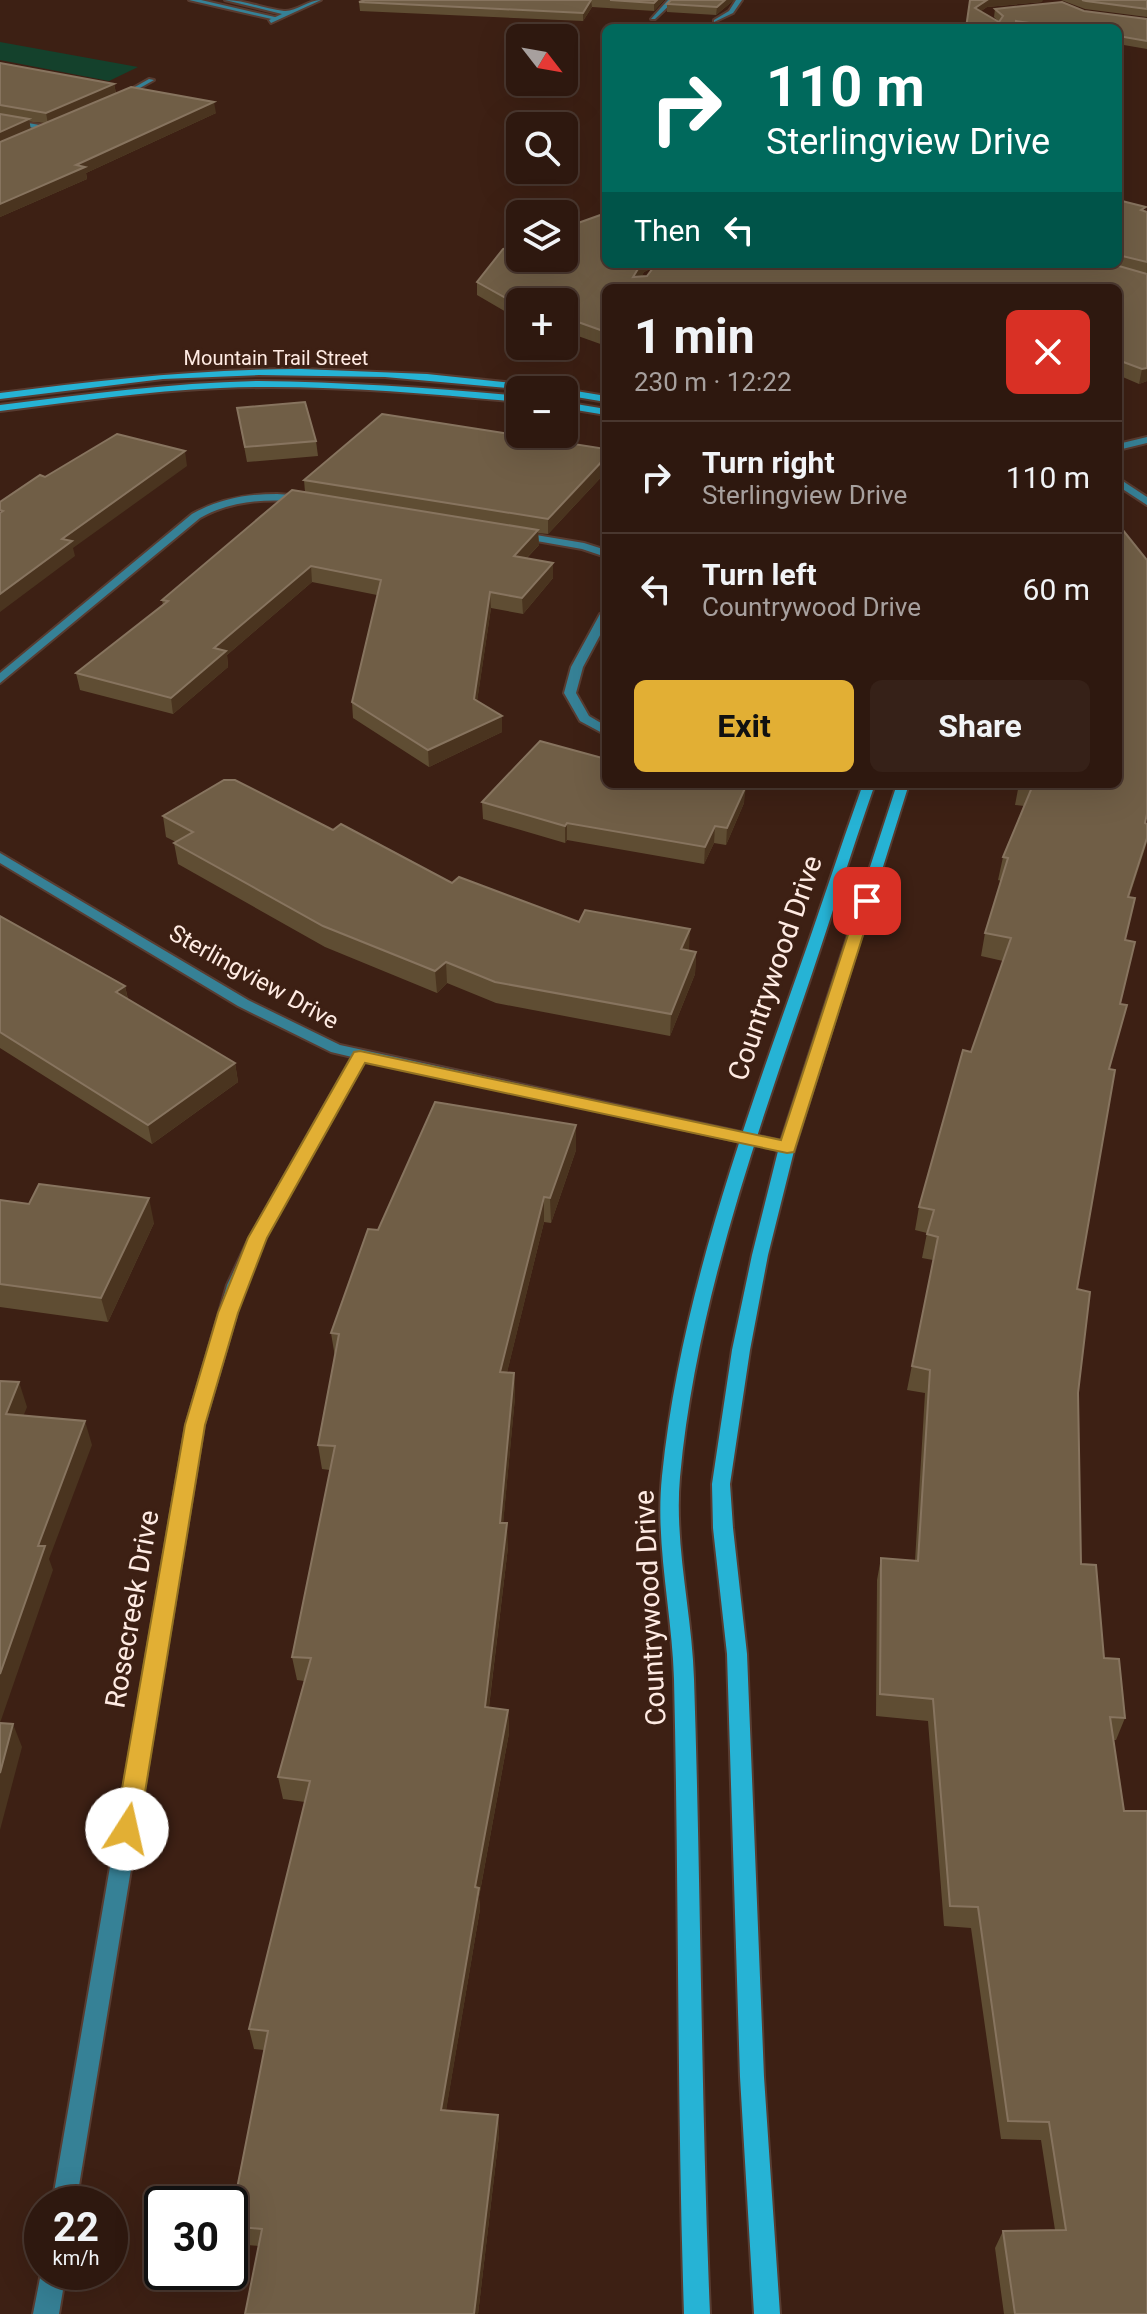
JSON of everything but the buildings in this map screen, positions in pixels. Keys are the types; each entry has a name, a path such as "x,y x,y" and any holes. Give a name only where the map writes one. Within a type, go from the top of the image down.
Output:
{"street":[{"path":"192,0 274,20 318,0"},
{"path":"228,0 286,13"},
{"path":"653,18 672,0"},
{"path":"716,21 731,12 739,0"},
{"path":"119,98 151,80"},
{"path":"0,120 45,128"},
{"path":"34,134 60,122"},
{"name":"Mountain Trail Street","path":"0,396 159,377 264,372 380,376 506,386"},
{"name":"Mountain Trail Street","path":"0,408 160,389 264,384 373,387 506,398"},
{"path":"578,394 602,398"},
{"path":"578,407 602,411"},
{"path":"1122,446 1147,440"},
{"path":"1122,484 1147,502"},
{"path":"0,679 196,516 215,504 238,498 274,496 320,501"},
{"path":"506,533 584,546 602,553"},
{"path":"602,621 577,667 570,693 584,718 602,729"},
{"name":"Countrywood Drive","path":"697,2314 688,2085 683,1658 669,1528 671,1476 693,1343 714,1250 747,1139 868,788"},
{"path":"767,2314 752,2077 737,1654 721,1484 743,1336 787,1147 902,788"},
{"name":"Sterlingview Drive","path":"0,857 243,1003 336,1049 787,1147"},
{"name":"Rosecreek Drive","path":"67,2186 195,1425 236,1285 252,1250 360,1056"},
{"path":"46,2314 50,2290"}],"green space":[{"path":"0,42 138,67 109,81 0,60"}],"route":[{"path":"127,1829 195,1425 236,1285 257,1238 360,1056 787,1147 867,901"}]}
